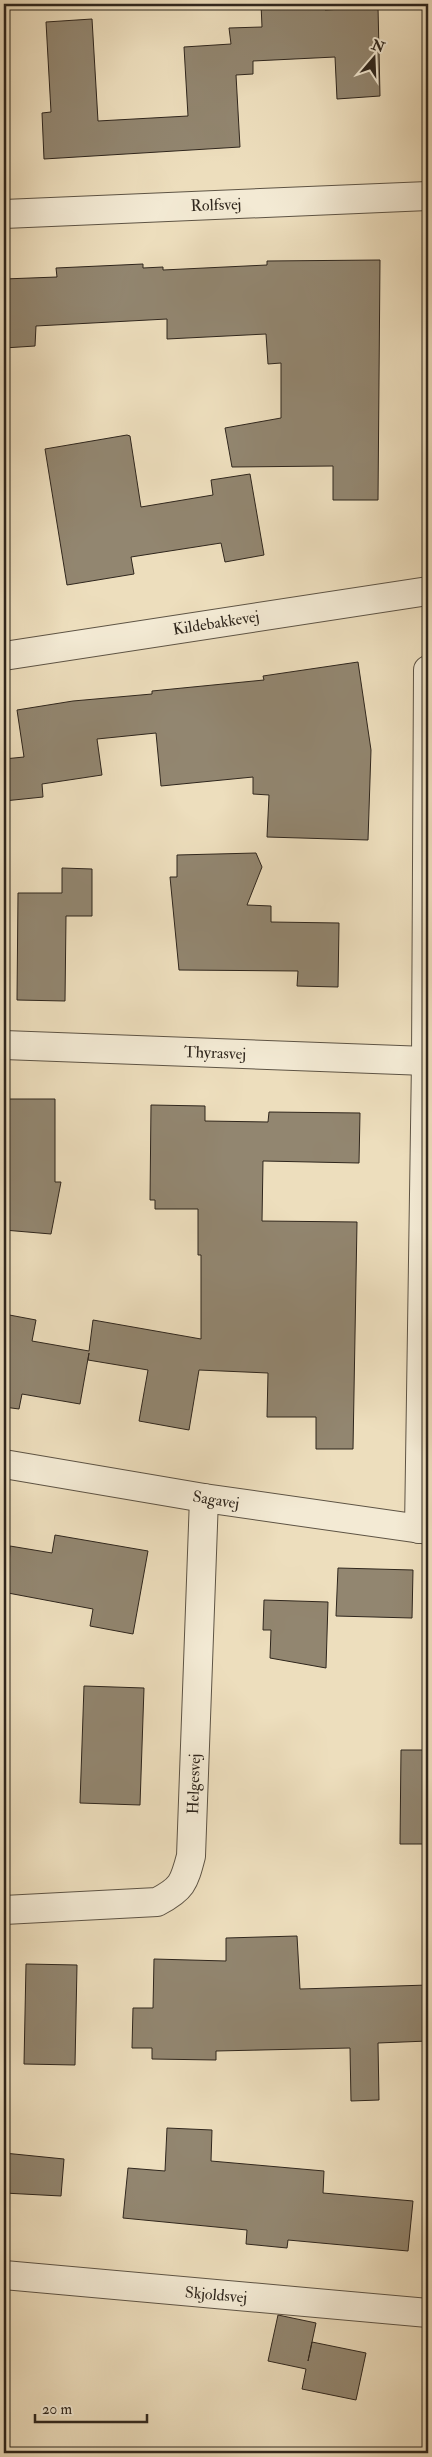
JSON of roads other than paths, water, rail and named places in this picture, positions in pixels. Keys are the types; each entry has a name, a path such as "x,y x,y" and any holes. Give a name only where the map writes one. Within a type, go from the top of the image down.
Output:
{"street":[{"name":"Rolfsvej","path":"4,214 428,196"},
{"name":"Kildebakkevej","path":"4,656 428,591"},
{"path":"424,1530 428,670"},
{"name":"Thyrasvej","path":"4,1045 426,1061"},
{"name":"Sagavej","path":"4,1464 204,1498 424,1530"},
{"name":"Helgesvej","path":"4,1910 157,1902 175,1892 186,1875 191,1856 204,1498"},
{"name":"Skjoldsvej","path":"4,2275 428,2313"}]}
